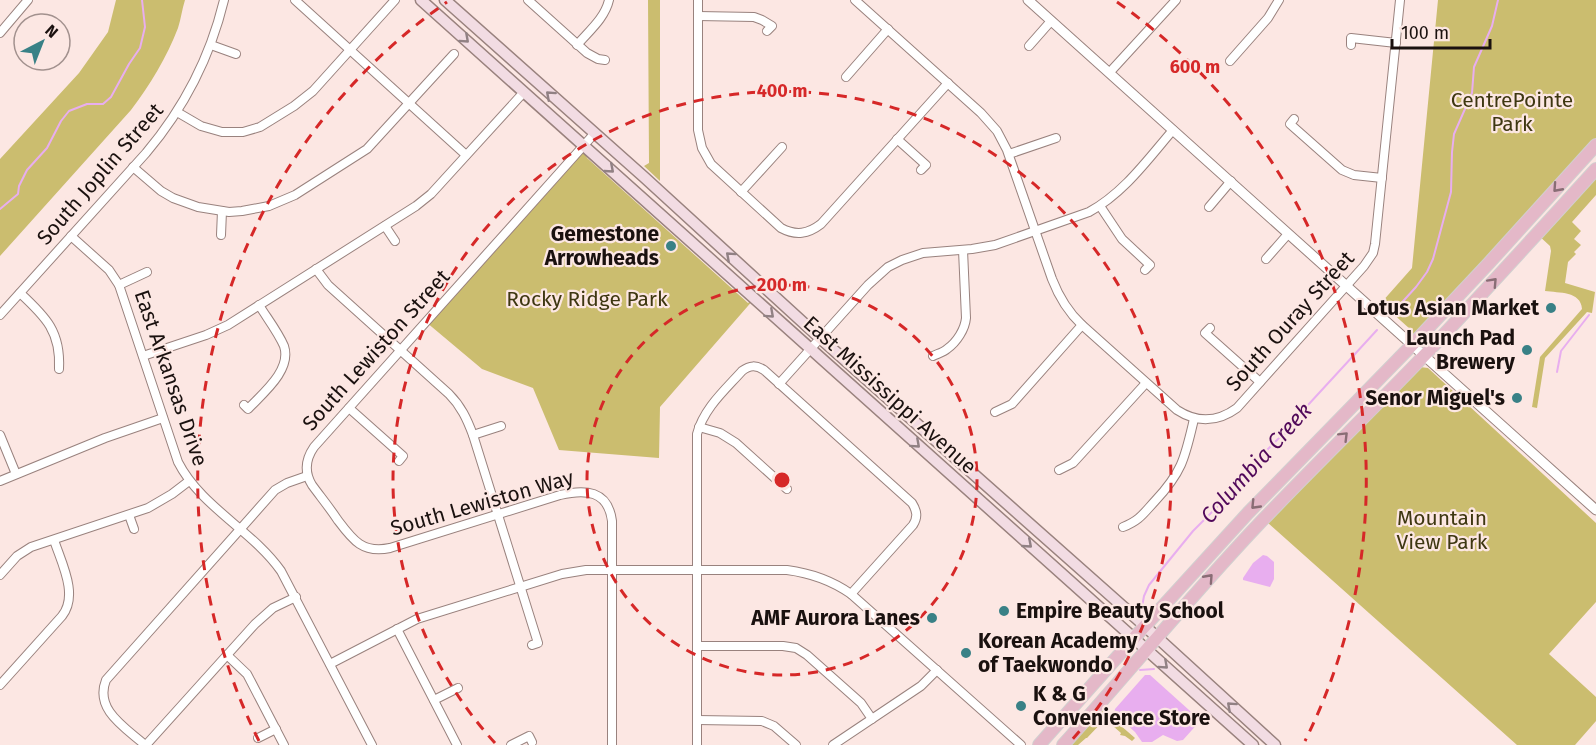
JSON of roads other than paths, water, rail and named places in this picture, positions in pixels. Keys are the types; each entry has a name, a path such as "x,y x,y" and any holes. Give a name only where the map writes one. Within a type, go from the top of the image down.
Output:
{"main road":[{"name":"East Mississippi Avenue","path":"421,0 1253,745"},
{"name":"East Mississippi Avenue","path":"445,0 1275,745"},
{"path":"1040,745 1256,504 1413,345 1596,145"},
{"path":"1063,745 1256,527 1424,355 1596,168"}],"street":[{"path":"0,33 28,0"},
{"name":"South Joplin Street","path":"0,315 157,140 197,77 211,45 224,0"},
{"path":"295,0 466,155"},
{"path":"177,111 211,130 232,133 254,129 270,122 304,99 395,0"},
{"path":"528,0 577,45 593,57 604,60"},
{"path":"577,45 600,19 609,0"},
{"path":"698,0 699,139 706,157 781,228 793,233 801,234 821,224 948,83"},
{"path":"855,0 991,123 1009,154 1058,294 1070,313 1177,410 1194,419 1186,454 1174,479 1137,521 1123,527"},
{"path":"1028,0 1596,510"},
{"path":"1110,72 1176,0"},
{"path":"1230,61 1268,18 1279,0"},
{"name":"South Ouray Street","path":"1194,419 1208,420 1231,412 1347,286 1369,261 1373,253 1400,0"},
{"path":"698,15 754,17 772,26 767,31"},
{"path":"1029,46 1052,21"},
{"path":"846,77 888,29"},
{"path":"1351,45 1351,38 1395,43"},
{"path":"211,45 236,54"},
{"path":"133,167 173,198 198,207 222,212 242,211 258,209 282,201 362,152 375,141 454,54"},
{"path":"143,356 216,332 424,200 524,92"},
{"path":"1294,119 1290,124 1342,170 1353,176 1382,178"},
{"path":"779,384 867,285 888,267 923,253 995,245 1076,218 1100,206 1121,189 1173,130"},
{"name":"South Lewiston Street","path":"307,476 309,453 594,134"},
{"path":"1009,154 1056,138"},
{"path":"897,139 926,165 921,170"},
{"path":"741,192 782,147"},
{"path":"1209,207 1231,182"},
{"path":"1100,206 1122,239 1150,265 1145,270"},
{"path":"221,235 222,212"},
{"path":"385,226 395,241"},
{"path":"1266,259 1288,234"},
{"name":"East Arkansas Drive","path":"71,236 109,270 119,285 178,462 189,481 275,562 296,597 372,745"},
{"path":"933,356 948,349 963,331 965,324 963,250"},
{"path":"316,269 328,285 457,402 468,420 538,643 532,645"},
{"name":"East Arkansas Drive","path":"119,285 147,272"},
{"path":"20,293 49,323 60,352 59,369"},
{"path":"244,405 248,409 256,401 281,372 288,359 281,340 259,306"},
{"path":"995,412 1012,404 1082,325"},
{"path":"1210,328 1205,333 1260,382"},
{"path":"697,745 697,442 699,427 705,414 746,368 758,367 779,384 916,508 913,525 851,594"},
{"path":"1059,470 1073,463 1146,383"},
{"path":"349,408 403,456 399,461"},
{"path":"0,481 105,438 163,418"},
{"path":"473,435 501,426"},
{"path":"699,427 720,433 730,439 787,489"},
{"path":"0,435 16,474"},
{"path":"296,597 263,615 145,745 109,712 100,695 110,674 279,487 307,476"},
{"name":"South Lewiston Way","path":"307,476 350,535 367,551 390,548 572,492 595,494 605,502 611,514 612,745"},
{"path":"0,575 17,556 31,547 159,503 189,481"},
{"path":"129,515 134,529"},
{"path":"0,685 72,603 54,540"},
{"path":"330,663 426,616 574,572 787,570 824,578 851,594 1021,745"},
{"path":"397,629 457,745"},
{"path":"697,646 796,648 861,703 872,719"},
{"path":"226,655 247,674 284,745"},
{"path":"833,745 921,686 937,670"},
{"path":"434,700 458,688"},
{"path":"697,720 762,721 774,726 796,745"},
{"path":"258,738 276,729"},
{"path":"511,745 529,736 532,742"}],"waterway":[{"path":"0,209 18,194 19,186 27,170 47,148 69,111 87,104 103,104 111,97 140,48 145,27 142,0"},
{"name":"Columbia Creek","path":"1395,310 1416,287 1433,259 1451,192 1454,134 1472,93 1474,67 1492,26 1498,0"},
{"path":"1557,372 1561,351 1589,315"},
{"name":"Columbia Creek","path":"1142,607 1149,585 1193,531 1232,492 1265,452 1285,434 1308,405 1377,330"},
{"name":"Columbia Creek","path":"1140,670 1154,669"}],"place":[{"name":"Gemestone Arrowheads","path":"671,246"},
{"name":"Lotus Asian Market","path":"1551,308"},
{"name":"Launch Pad Brewery","path":"1527,350"},
{"name":"Senor Miguel's","path":"1517,398"},
{"name":"Empire Beauty School","path":"1004,611"},
{"name":"AMF Aurora Lanes","path":"932,618"},
{"name":"Korean Academy of Taekwondo","path":"966,653"},
{"name":"K & G Convenience Store","path":"1021,706"}],"park label":[{"name":"CentrePointe Park","path":"1512,112"},
{"name":"Rocky Ridge Park","path":"587,299"},
{"name":"Mountain View Park","path":"1442,530"}]}
